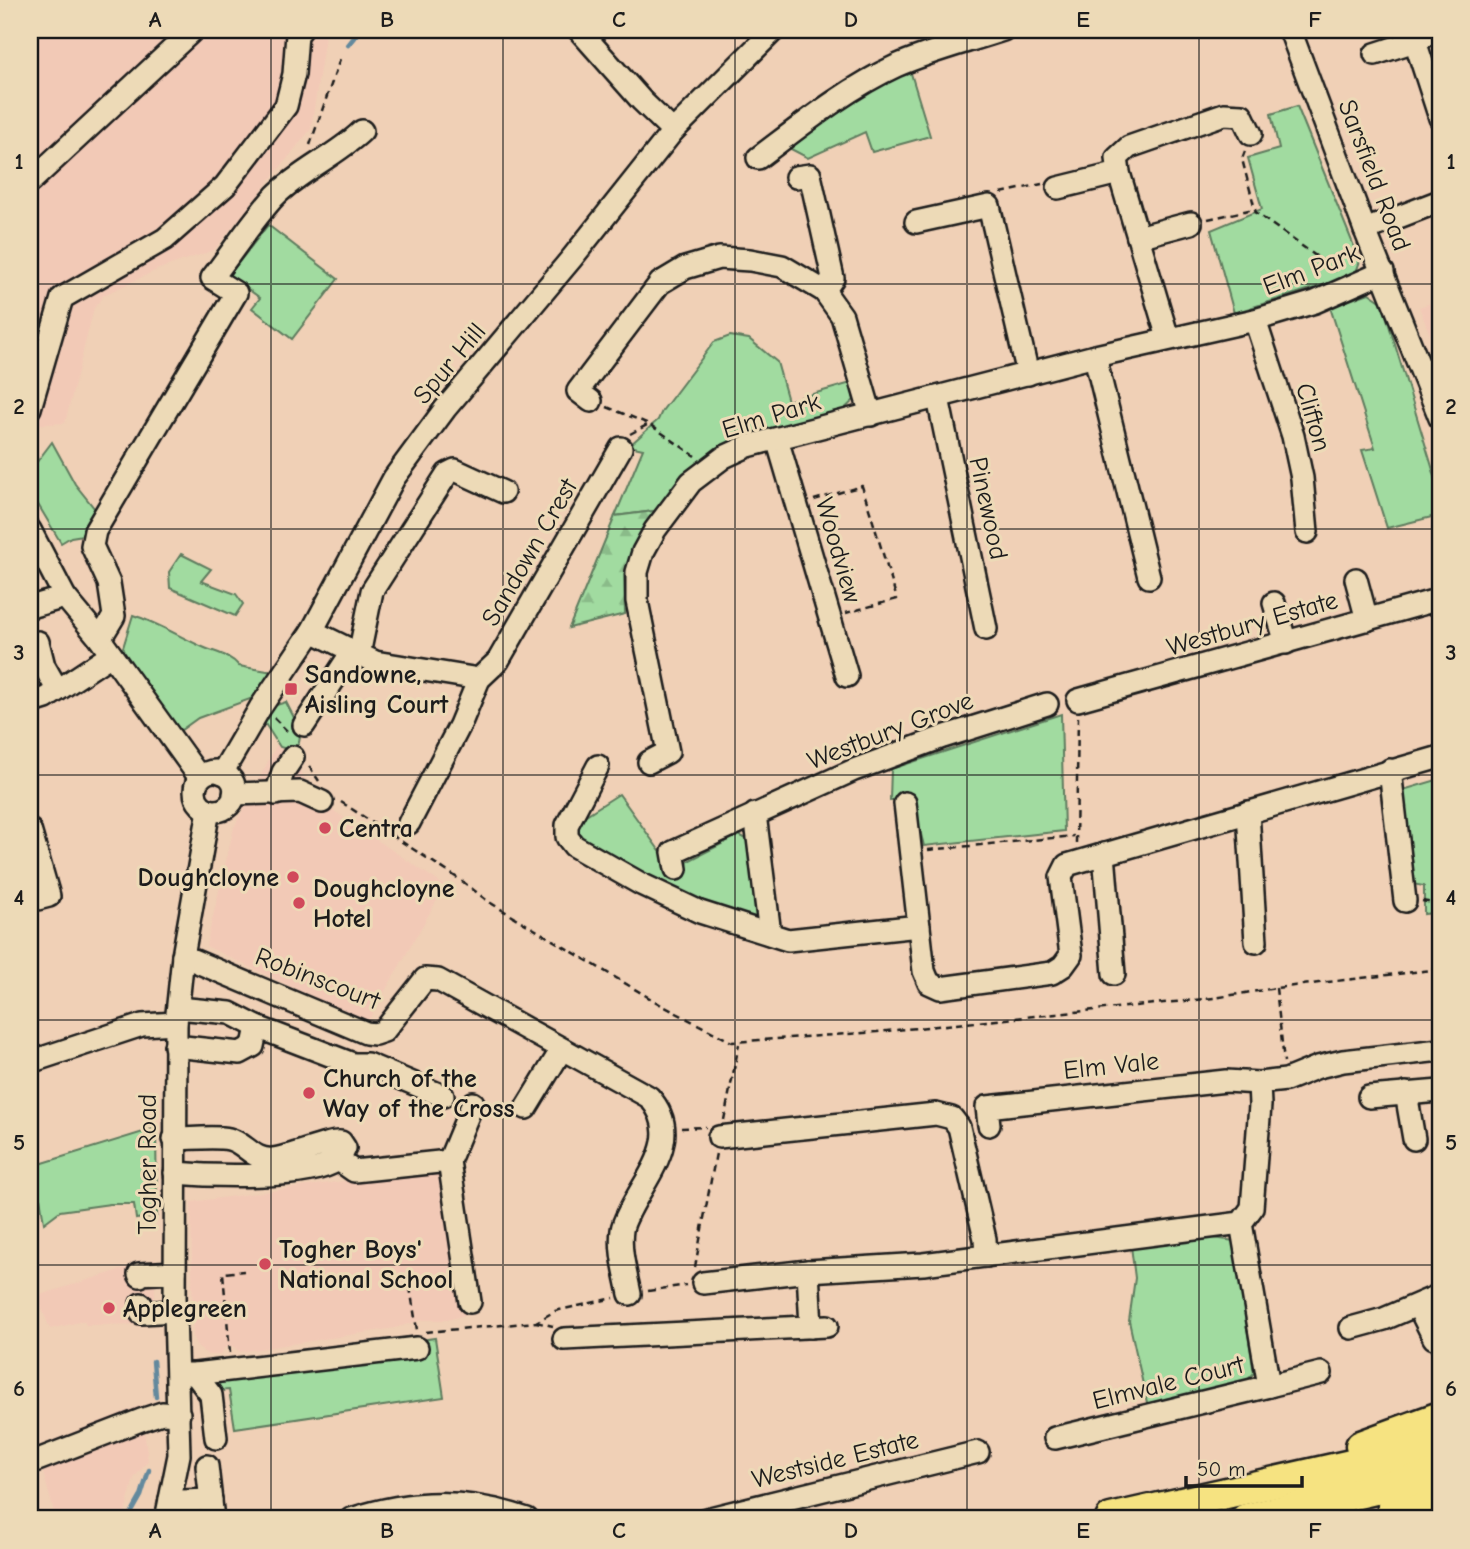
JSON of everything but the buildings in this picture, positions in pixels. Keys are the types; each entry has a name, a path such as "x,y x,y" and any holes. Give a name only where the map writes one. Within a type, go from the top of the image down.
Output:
{"highway":[{"path":"1246,1488 1440,1417"},
{"path":"1111,1519 1440,1445"},
{"path":"1246,1519 1440,1474"},
{"path":"1327,1519 1440,1496"}],"street":[{"path":"30,408 62,298 165,239 225,186 286,106 294,74 297,34 301,30"},
{"path":"579,30 642,101 673,131"},
{"name":"Spur Hill","path":"222,773 260,708 312,631 394,478 445,409 572,258 673,131 775,30"},
{"path":"758,158 819,113 876,77 911,60 1003,30"},
{"name":"Sarsfield Road","path":"1290,30 1365,230 1440,418"},
{"path":"1375,54 1415,41 1437,30"},
{"path":"30,182 191,32"},
{"path":"1415,41 1440,118"},
{"path":"1168,338 1119,173 1117,158 1129,147 1224,114 1242,115 1251,134"},
{"path":"30,702 46,698 106,647 114,616 109,583 92,545 95,531 236,293 212,278 276,196 362,131"},
{"path":"1058,188 1119,173"},
{"path":"796,177 810,175 832,278 824,291"},
{"path":"1365,230 1440,201"},
{"path":"916,222 989,206 1028,374"},
{"path":"1138,237 1191,223"},
{"path":"591,401 578,391 660,283 685,268 719,258 782,266 824,291 842,316 871,415"},
{"name":"Elm Park","path":"649,762 668,752 637,601 637,572 643,552 671,506 691,482 724,457 748,446 1168,338 1255,320 1315,302 1383,272"},
{"name":"Clifton","path":"1255,320 1293,436 1302,478 1307,532"},
{"path":"1095,357 1149,577"},
{"name":"Pinewood","path":"937,398 986,629"},
{"name":"Woodview","path":"777,439 847,676"},
{"name":"Sandown Crest","path":"409,823 460,725 480,679 498,661 621,448"},
{"name":"Sandown Crest","path":"304,725 356,653 372,591 447,474 456,470 503,492"},
{"path":"30,530 65,597 106,647 200,778"},
{"path":"1356,579 1367,620"},
{"path":"30,607 65,597"},
{"name":"Westbury Estate","path":"1079,700 1440,599"},
{"path":"1274,603 1286,642"},
{"path":"312,631 375,662 480,679"},
{"path":"38,642 44,666 57,689"},
{"name":"Westbury Grove","path":"676,869 673,852 755,814 854,770 943,737 1047,704"},
{"path":"276,794 283,772 293,757"},
{"path":"905,803 924,971 929,983 940,988 1052,973 1063,966 1071,955 1061,877 1068,865 1440,757"},
{"path":"598,766 567,825 567,837 574,846 641,884 700,912 788,940 919,926"},
{"path":"1390,771 1405,901"},
{"path":"210,772 222,773 232,782 234,794 228,806 216,811 203,807 195,797 196,784 200,778 210,772"},
{"path":"234,794 300,792 322,802"},
{"name":"Togher Road","path":"168,1509 179,1455 179,1414 186,1374 175,1311 175,1046 183,956 209,810"},
{"path":"1248,812 1256,942"},
{"path":"755,814 770,934"},
{"path":"30,830 49,896 30,901"},
{"path":"1104,854 1114,974"},
{"name":"Robinscourt","path":"183,956 375,1034 384,1031 425,979 438,980 649,1097 659,1108 664,1129"},
{"path":"30,1062 177,1016 230,1013 257,1027 353,1064 367,1064 443,1096"},
{"path":"175,1046 240,1053 253,1046 257,1027"},
{"path":"526,1108 562,1049"},
{"name":"Elm Vale","path":"989,1125 987,1107 1226,1081 1259,1083 1286,1080 1318,1067 1343,1061 1440,1050"},
{"path":"696,1279 923,1264 1241,1223 1252,1208 1260,1105 1259,1083"},
{"path":"1369,1097 1440,1091"},
{"path":"1406,1093 1414,1139"},
{"path":"470,1302 449,1161 473,1102"},
{"path":"721,1132 744,1144 936,1114 952,1118 960,1127 985,1239 986,1256"},
{"path":"630,1294 622,1252 622,1227 664,1144 664,1129"},
{"path":"174,1139 231,1139 259,1159 270,1160 313,1150 333,1140 341,1142 345,1148 334,1162 298,1171 239,1177 174,1173"},
{"path":"337,1159 354,1171 449,1161"},
{"name":"Elmvale Court","path":"1241,1223 1269,1386"},
{"path":"564,1339 819,1326 808,1271"},
{"path":"140,1276 139,1274 175,1272"},
{"path":"1351,1328 1384,1319 1440,1295"},
{"path":"141,1304 141,1313 175,1311"},
{"path":"1418,1306 1434,1338"},
{"path":"186,1374 416,1338"},
{"name":"Elmvale Court","path":"1055,1438 1082,1442 1321,1373"},
{"path":"186,1374 211,1395 216,1438"},
{"path":"30,1463 162,1413 179,1414"},
{"name":"Westside Estate","path":"706,1519 978,1452"},
{"path":"168,1509 182,1501 212,1509 207,1466"},
{"path":"351,1519 384,1508 424,1502 471,1505 527,1519"}],"path":[{"path":"313,166 310,142 340,60"},
{"path":"1251,134 1242,159 1256,213"},
{"path":"989,206 999,194 1054,181 1058,188"},
{"path":"1191,223 1249,210 1355,284"},
{"path":"591,401 649,424 710,467"},
{"path":"621,448 620,440 649,424"},
{"path":"796,505 862,486 897,599 830,618"},
{"path":"1079,700 1074,836 1080,861"},
{"path":"910,851 1074,836"},
{"path":"1276,988 1286,1080"},
{"path":"408,1275 416,1338 536,1322 555,1311 696,1279 721,1132 740,1043"},
{"path":"664,1129 721,1132"},
{"path":"230,1356 223,1273 244,1271"}],"shaded area":[{"path":"30,30 326,30 311,129 214,250 159,269 104,295 94,308 65,423 30,425"},
{"path":"1440,300 1440,360 1419,307"},
{"path":"280,738 318,800 445,886 367,1023 206,946 234,827"},
{"path":"432,1169 442,1176 466,1315 447,1320 421,1320 395,1328 240,1352 233,1346 224,1348 221,1355 208,1355 197,1347 193,1338 191,1202"},
{"path":"155,1259 155,1324 86,1325 84,1321 50,1329 37,1296"},
{"path":"141,1405 148,1461 134,1478 125,1513 103,1519 56,1519 36,1447"}],"green space":[{"path":"910,70 930,136 872,152 865,132 808,158 789,148 870,89"},
{"path":"1297,106 1360,261 1355,275 1234,313 1211,230 1262,209 1248,158 1279,149 1271,114"},
{"path":"268,225 338,279 292,339 252,308 260,298 229,275"},
{"path":"1369,293 1382,302 1440,493 1440,515 1387,528 1362,450 1375,448 1330,307"},
{"path":"730,336 749,339 777,362 788,401 851,383 854,400 839,414 731,443 662,510 615,516 643,449 629,446 658,420 714,342"},
{"path":"52,442 75,484 98,513 89,534 71,537 61,543 30,491 30,471"},
{"path":"662,510 624,574 625,614 569,628 615,516"},
{"path":"181,554 211,569 201,581 236,594 243,604 235,616 170,588 169,572"},
{"path":"133,615 227,657 239,666 273,672 253,698 198,718 170,738 121,654"},
{"path":"286,702 300,734 298,746 293,751 280,747 262,719 270,707"},
{"path":"1061,714 1064,831 924,846 912,799 890,800 891,769"},
{"path":"1440,779 1440,912 1424,914 1424,886 1412,884 1403,790"},
{"path":"619,794 677,875 685,874 688,861 739,835 752,842 759,918 753,923 700,909 577,842 575,822"},
{"path":"156,1128 157,1216 136,1219 134,1204 110,1204 60,1211 44,1223 40,1197 30,1199 30,1167"},
{"path":"1207,1237 1234,1241 1254,1373 1242,1386 1148,1407 1129,1321 1135,1278 1131,1246"},
{"path":"435,1338 444,1397 235,1428 229,1390 216,1391 209,1367 241,1366"},
{"path":"416,1514 461,1515 486,1519 380,1519"}],"waterway":[{"path":"348,45 360,30"},
{"path":"153,1361 156,1397"},
{"path":"128,1519 141,1496 149,1470"}],"place":[{"name":"Sandowne, Aisling Court","path":"291,689"},
{"name":"Centra","path":"325,828"},
{"name":"Doughcloyne","path":"293,877"},
{"name":"Doughcloyne Hotel","path":"299,903"},
{"name":"Church of the Way of the Cross","path":"309,1093"},
{"name":"Togher Boys' National School","path":"265,1264"},
{"name":"Applegreen","path":"109,1308"}]}
